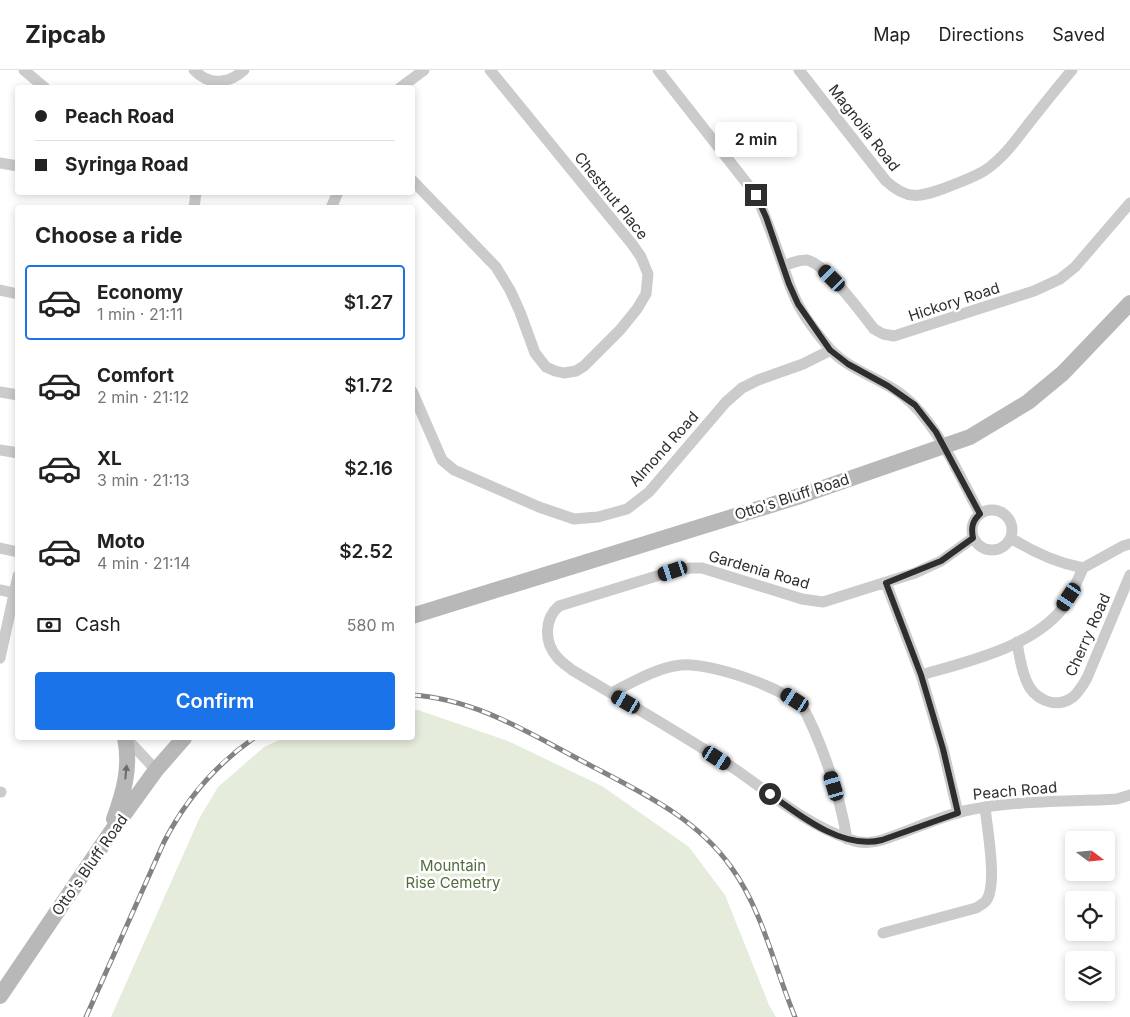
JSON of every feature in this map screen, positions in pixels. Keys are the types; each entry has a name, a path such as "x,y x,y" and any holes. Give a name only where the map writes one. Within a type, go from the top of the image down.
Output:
{"main road":[{"name":"Otto's Bluff Road","path":"415,615 800,496 970,437 1028,402 1063,373 1130,303"},
{"path":"109,835 124,787 127,769 126,740"},
{"name":"Otto's Bluff Road","path":"0,996 109,835 156,770 182,740"}],"street":[{"path":"24,70 42,85"},
{"path":"199,78 224,84 244,70"},
{"path":"404,85 424,70"},
{"name":"Chestnut Place","path":"415,183 496,267 510,290 520,312 535,353 546,367 564,373 576,371 594,357 637,309 646,294 648,284 648,274 641,257 490,70"},
{"path":"658,70 756,195 798,304 830,350 848,364 888,386 915,405 936,432 980,514"},
{"name":"Magnolia Road","path":"799,70 886,181 902,194 917,196 964,181 996,162 1072,70"},
{"path":"0,163 15,166"},
{"name":"Hickory Road","path":"783,266 806,260 814,263 832,278 874,329 883,334 894,336 1026,294 1060,279 1075,267 1130,203"},
{"path":"0,290 15,293"},
{"name":"Almond Road","path":"415,398 437,450 446,465 539,507 574,519 586,519 627,509 649,492 726,402 742,388 758,380 803,364 830,350"},
{"path":"0,392 15,394"},
{"path":"0,450 15,453"},
{"path":"986,510 1005,514 1012,525 1011,538 1005,545 996,550 982,548 973,538 972,526 976,517 980,514 986,510"},
{"name":"Gardenia Road","path":"611,693 572,670 557,658 551,648 548,640 548,623 550,617 560,606 673,571 691,568 702,568 802,599 823,602 886,583 941,561 973,538"},
{"path":"1011,538 1049,558 1083,568 1122,546 1130,544"},
{"path":"0,548 15,551"},
{"name":"Cherry Road","path":"921,675 960,663 1034,634 1062,609 1083,568"},
{"name":"Cherry Road","path":"1017,642 1026,680 1035,695 1043,700 1052,702 1067,700 1080,690 1087,678 1130,575"},
{"path":"886,583 921,675 943,749 958,813"},
{"path":"0,658 15,589"},
{"path":"0,590 14,593"},
{"path":"611,693 650,674 680,665 692,665 706,667 756,682 784,693 795,700 804,710 822,748 839,801 847,839"},
{"name":"Peach Road","path":"611,693 732,768 814,824 855,842 871,843 958,813 985,807 1117,799 1130,795"},
{"path":"128,740 156,770"},
{"path":"883,933 976,908 985,902 991,888 992,875 985,807"}],"green space":[{"name":"Mountain Rise Cemetry","path":"415,710 418,710 508,741 602,786 689,847 725,895 769,1005 776,1017 111,1017 200,817 218,787 264,747 280,740 415,740"}],"railway":[{"path":"415,695 458,703 480,710 522,729 664,806 700,833 717,849 731,867 752,902 795,1017"},
{"path":"86,1017 164,842 173,826 202,784 226,760 251,740"}],"route":[{"path":"756,195 798,304 830,350 848,364 900,393 915,405 936,432 980,514 976,517 972,526 973,538 941,561 886,583 921,675 943,749 958,813 882,840 862,843 847,839 814,824 770,794"}]}
